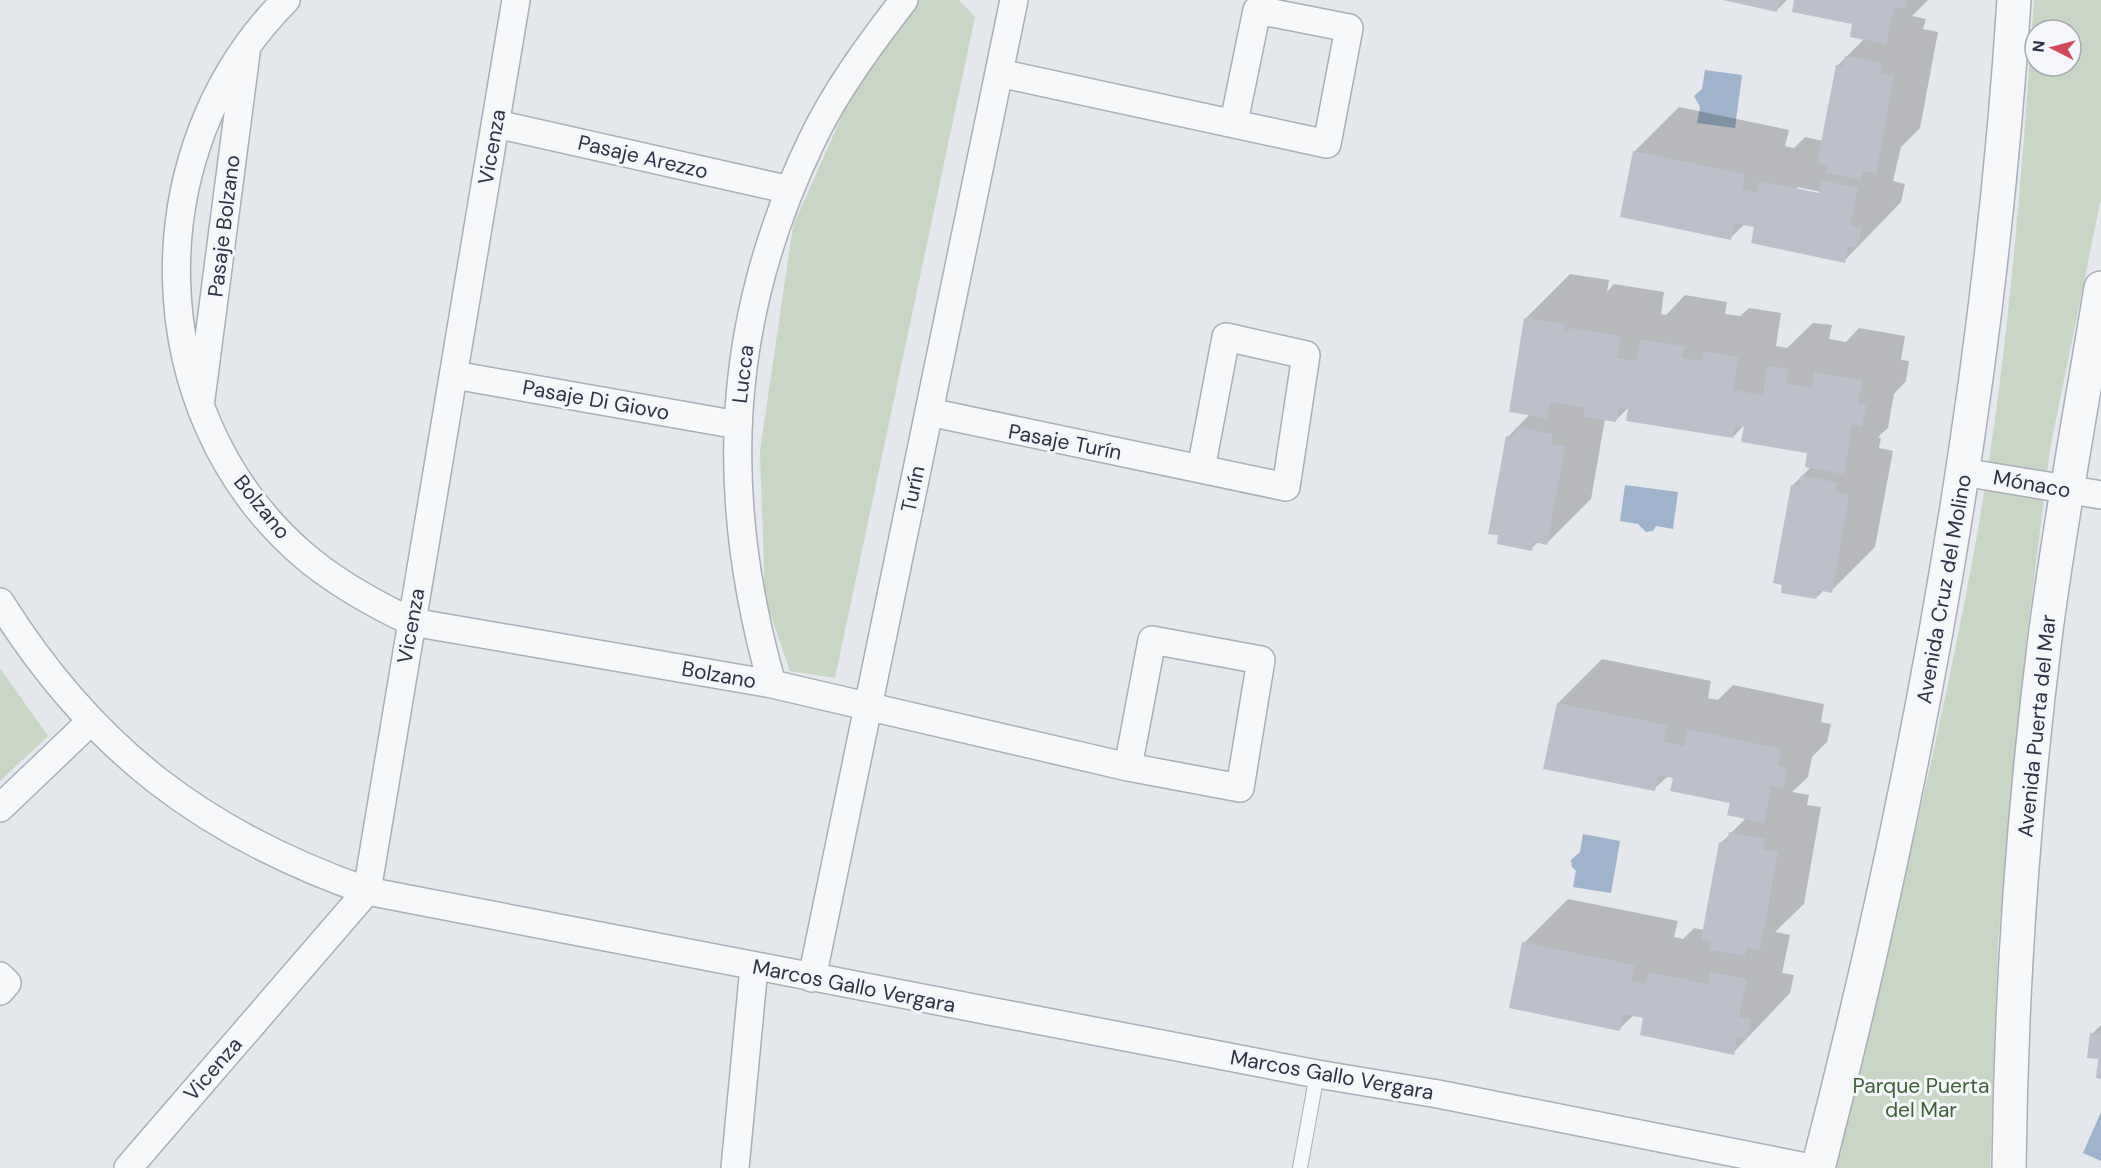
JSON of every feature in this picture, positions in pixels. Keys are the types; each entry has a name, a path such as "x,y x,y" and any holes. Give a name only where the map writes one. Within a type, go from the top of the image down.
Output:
{"street":[{"name":"Bolzano","path":"286,0 247,46 210,108 186,177 178,215 175,283 180,331 200,406 218,447 241,485 268,520 299,552 344,586 372,603 412,622 772,684"},
{"name":"Vicenza","path":"128,1168 367,891 516,0"},
{"name":"Lucca","path":"772,684 747,582 737,478 742,377 759,282 790,190 813,139 840,90 904,0"},
{"name":"Turín","path":"812,978 1014,0"},
{"name":"Avenida Cruz del Molino","path":"1818,1168 1858,1014 1894,856 1926,698 1964,472 1999,183 2014,0"},
{"path":"999,73 1234,122 1327,144 1349,28 1257,10 1234,122"},
{"name":"Pasaje Bolzano","path":"200,406 247,46"},
{"name":"Pasaje Arezzo","path":"496,124 790,190"},
{"name":"Avenida Puerta del Mar","path":"2009,1168 2016,945 2045,638 2067,489 2101,288"},
{"name":"Pasaje Turín","path":"929,412 1286,487 1306,355 1226,337 1201,469"},
{"name":"Pasaje Di Giovo","path":"454,375 738,425"},
{"name":"Mónaco","path":"1964,472 2101,495"},
{"name":"Marcos Gallo Vergara","path":"0,602 54,682 90,722 172,794 217,824 305,869 367,891 1317,1074 1438,1094 1811,1168"},
{"path":"772,684 1128,767 1240,788 1261,660 1152,640 1128,767"},
{"path":"0,808 90,722"},
{"path":"735,1168 754,967"},
{"path":"0,976 7,983 0,991"}],"lane":[{"path":"1300,1168 1317,1074"}],"green space":[{"path":"915,0 959,0 975,17 835,678 790,671 765,598 760,451 793,226 862,71"},
{"name":"Parque Puerta del Mar","path":"2034,0 2101,0 2101,198 2050,449 2027,636 1998,943 1990,1168 1832,1168 1925,788 1973,557 2004,349 2028,78 2083,78 2083,18 2033,18"},
{"path":"0,668 48,736 0,781"}],"water":[{"path":"1705,70 1742,75 1735,128 1697,123 1700,107 1694,96 1702,89"},
{"path":"1625,485 1678,492 1673,529 1656,526 1653,531 1646,532 1638,524 1620,521"},
{"path":"1583,834 1620,841 1611,893 1573,887 1576,871 1572,867 1571,860 1580,852"},
{"path":"2101,1112 2101,1161 2083,1153"}],"building":[{"path":"1723,0 1780,0 1777,12"},
{"path":"1794,0 1907,0 1905,9 1894,7 1886,44 1850,37 1852,24 1792,12"},
{"path":"1845,56 1882,63 1880,73 1894,76 1876,174 1863,171 1861,180 1826,173 1827,165 1817,163 1836,65 1843,67"},
{"path":"1633,151 1745,174 1742,190 1757,193 1759,181 1819,193 1821,180 1858,188 1850,225 1862,228 1857,248 1848,246 1845,263 1751,243 1754,227 1734,223 1731,240 1620,217"},
{"path":"1524,318 1565,324 1564,333 1567,334 1568,328 1621,336 1617,358 1636,361 1640,339 1684,346 1682,358 1702,361 1703,351 1738,357 1733,390 1763,395 1767,366 1788,369 1786,383 1811,388 1814,372 1862,380 1858,404 1866,405 1862,427 1852,425 1844,474 1805,467 1807,453 1741,442 1744,427 1735,426 1733,438 1626,421 1628,409 1618,408 1616,422 1583,417 1585,408 1550,402 1547,418 1509,412"},
{"path":"1516,427 1553,434 1551,444 1565,446 1547,545 1534,542 1532,551 1497,544 1498,535 1488,534 1506,436 1514,437"},
{"path":"1800,476 1837,482 1835,492 1849,495 1832,593 1818,590 1816,599 1781,593 1782,585 1773,583 1791,485 1799,486"},
{"path":"1557,703 1667,725 1664,742 1684,746 1687,729 1781,749 1778,766 1787,768 1783,788 1771,786 1764,823 1727,815 1730,803 1670,791 1673,778 1658,775 1655,791 1543,769"},
{"path":"1729,832 1766,839 1763,849 1778,852 1760,950 1746,948 1745,956 1709,950 1711,941 1701,940 1719,842 1727,843"},
{"path":"1522,942 1634,965 1631,981 1646,984 1648,972 1708,984 1710,972 1747,979 1739,1017 1751,1019 1746,1039 1737,1037 1734,1055 1640,1035 1643,1018 1623,1014 1620,1031 1509,1008"},
{"path":"2090,1033 2101,1034 2101,1079 2096,1078 2098,1059 2087,1058"}]}
